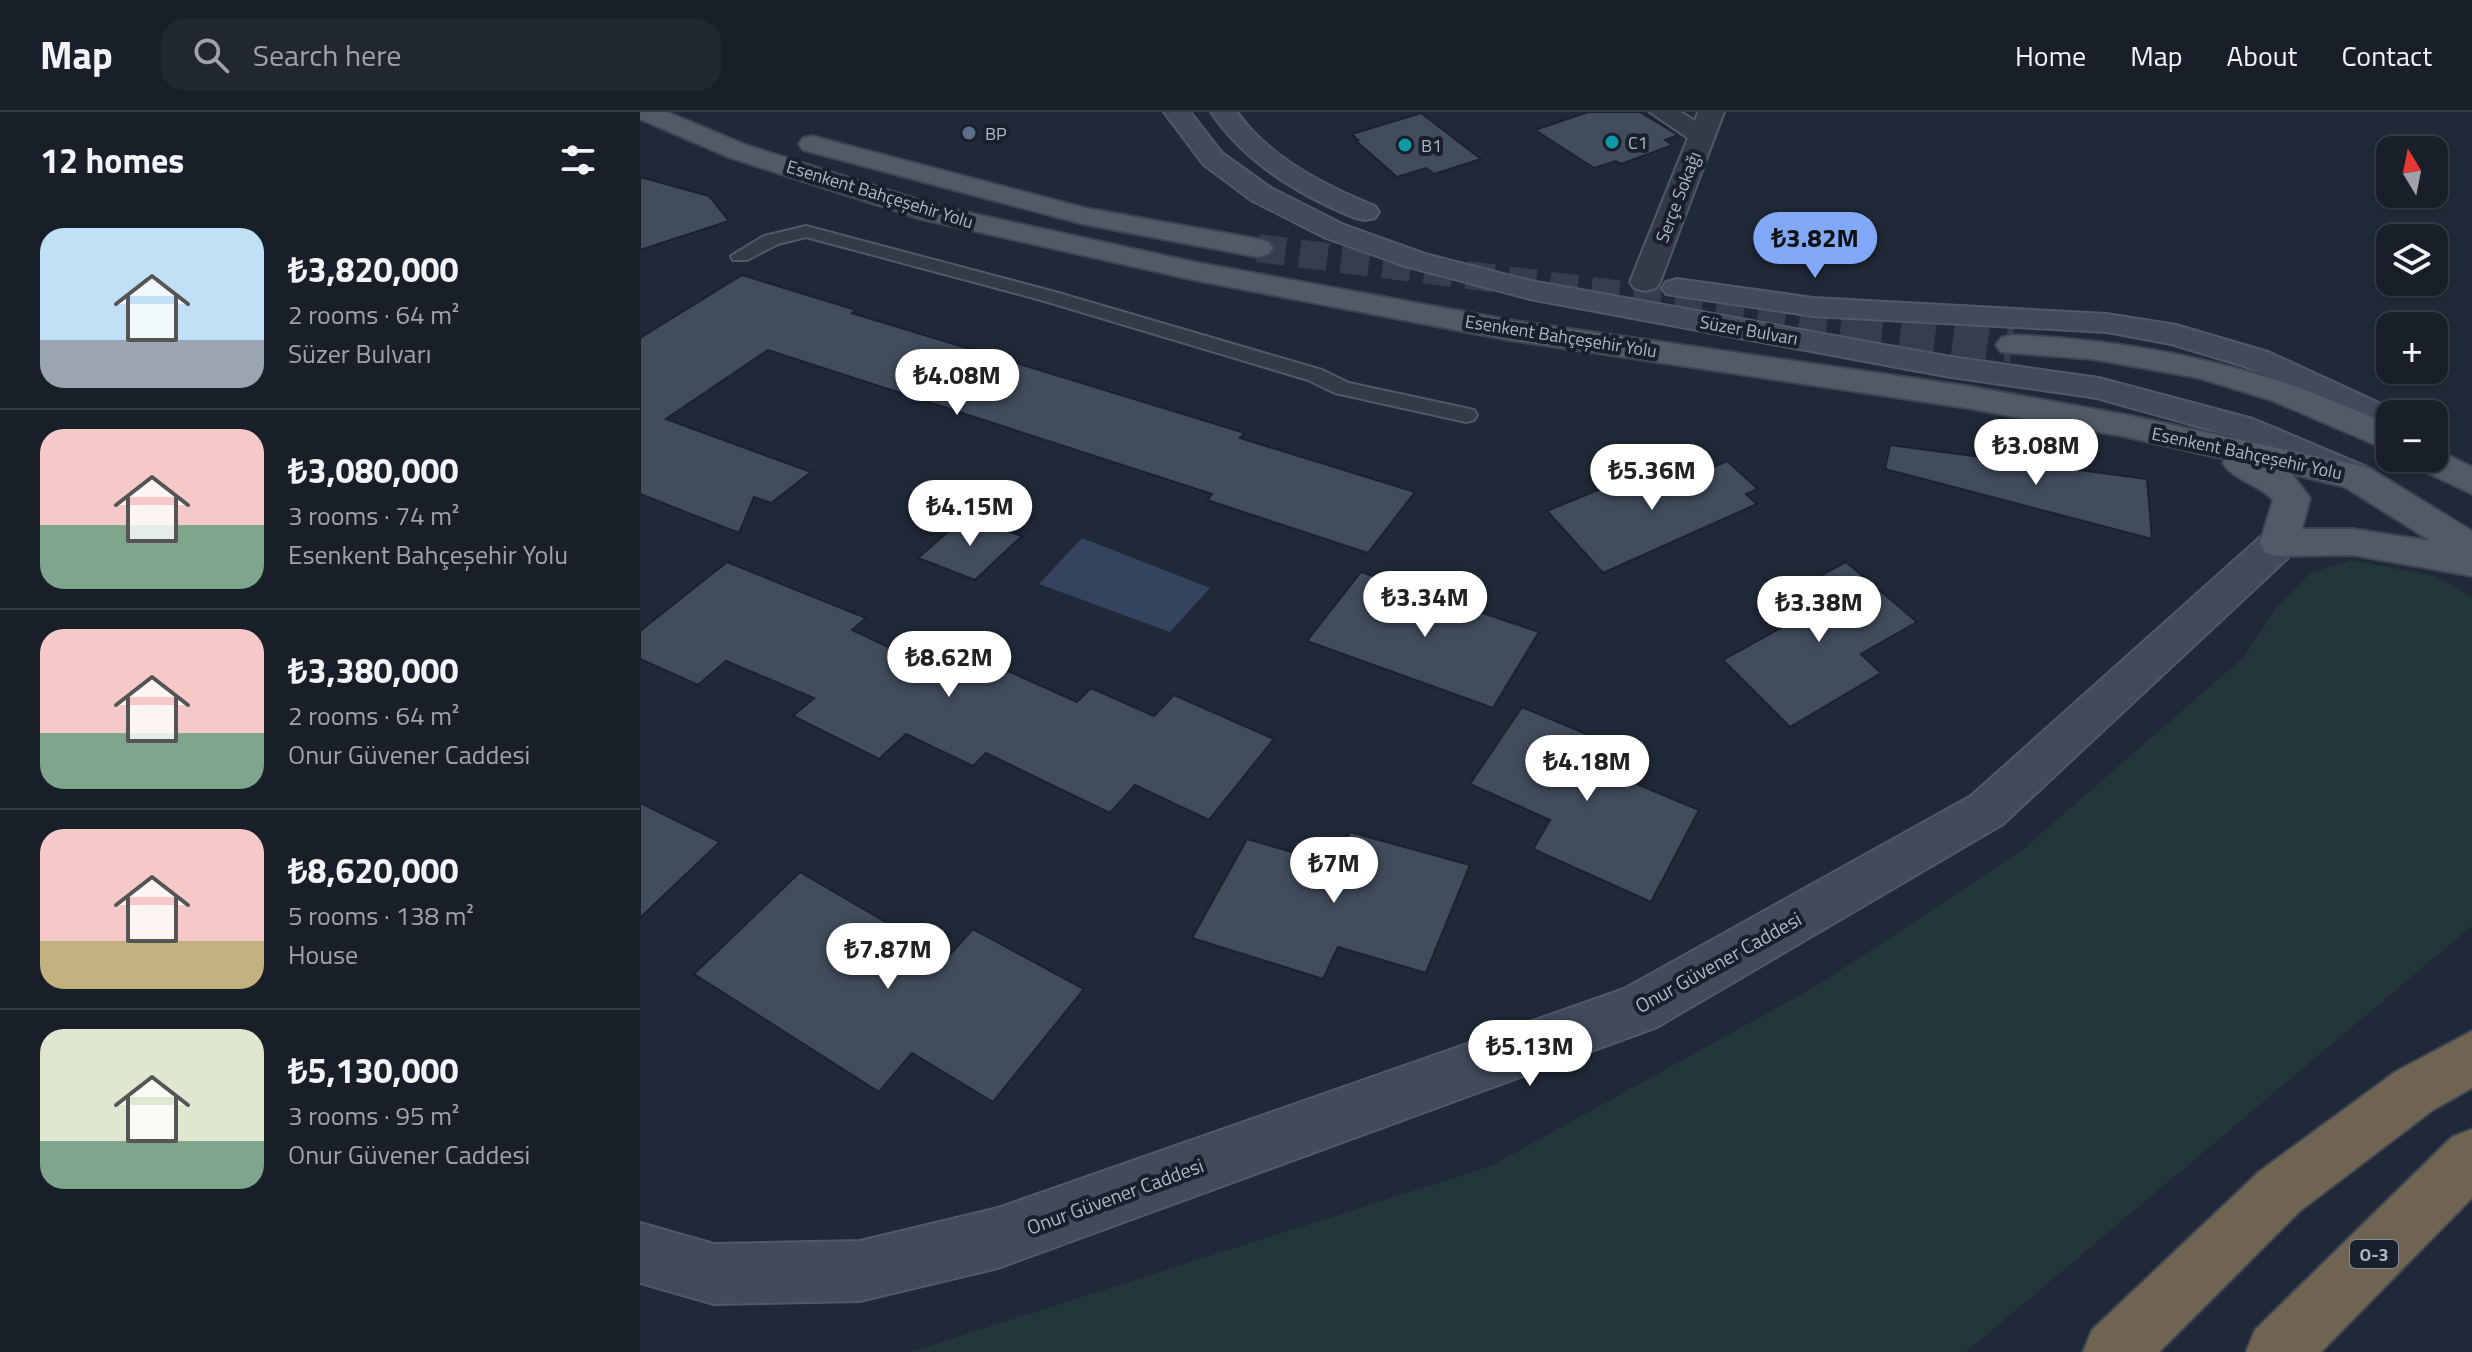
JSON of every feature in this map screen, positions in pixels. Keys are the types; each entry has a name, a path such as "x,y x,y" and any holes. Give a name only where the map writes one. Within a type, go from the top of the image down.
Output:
{"highway":[{"path":"2114,1352 2280,1191 2414,1091 2472,1058"},
{"name":"O-3","path":"2277,1352 2472,1157"}],"main road":[{"name":"Esenkent Bahçeşehir Yolu","path":"646,112 737,151 931,213 1194,271 1509,330 1967,397 2356,477 2472,549"},
{"name":"Süzer Bulvarı","path":"1177,112 1213,159 1261,194 1334,231 1415,260 1530,290 1945,366 2099,388 2241,427 2356,477"},
{"path":"1224,112 1229,122 1280,165 1339,203 1395,221"},
{"name":"Esenkent Bahçeşehir Yolu","path":"793,138 925,176 1083,216 1258,248"},
{"name":"Süzer Bulvarı","path":"1529,260 1645,282 1813,307 2107,323 2176,335 2256,359 2376,415"},
{"path":"2012,345 2091,349 2159,359 2235,377 2376,434"},
{"path":"2191,441 2263,473 2287,491 2292,498 2279,543 2353,542 2472,562"},
{"path":"2448,458 2472,474"},
{"path":"2448,469 2472,482"},
{"name":"Onur Güvener Caddesi","path":"640,1253 714,1274 860,1271 998,1238 1638,1009 1987,810 2279,543"}],"street":[{"path":"1663,112 1707,124"},
{"name":"Serçe Sokağı","path":"1645,282 1707,124"}],"lane":[{"path":"740,256 771,240 806,231 1048,296 1315,375 1343,388 1466,415"}],"green space":[{"path":"2351,560 2435,576 2472,597 2472,926 1966,1352 910,1352 1491,1166 1818,985 2021,851 2245,656 2275,609 2310,573"}],"water":[{"path":"1082,538 1210,588 1170,632 1039,584"}],"building":[{"name":"C1","path":"1588,112 1640,112 1678,135 1665,140 1673,145 1621,164 1616,161 1594,168 1535,130"},
{"name":"B1","path":"1421,113 1481,159 1434,174 1426,168 1397,177 1352,134"},
{"path":"640,177 709,196 729,221 640,250"},
{"path":"742,275 856,310 852,313 1245,433 1240,438 1415,492 1368,553 1207,500 1212,494 768,350 666,419 811,472 771,503 754,497 739,533 640,494 640,338"},
{"path":"1890,445 2147,479 2152,539 1885,469"},
{"path":"1727,461 1758,489 1746,494 1757,504 1603,573 1547,511 1637,474 1646,483 1688,465 1697,474"},
{"path":"966,516 1022,536 975,580 918,558"},
{"path":"727,562 866,618 852,630 935,669 957,648 1077,702 1091,688 1154,716 1174,695 1274,739 1209,820 1135,785 1110,813 986,753 973,766 906,734 879,759 793,716 814,698 726,661 698,685 640,659 640,631"},
{"path":"1846,562 1917,622 1861,654 1881,673 1790,727 1723,660 1786,625 1765,605"},
{"path":"1361,572 1539,632 1493,708 1307,641"},
{"path":"1522,707 1634,754 1620,777 1699,810 1651,902 1533,849 1550,820 1470,784"},
{"path":"640,803 720,842 640,918"},
{"path":"1350,832 1470,865 1426,973 1338,947 1323,979 1192,938 1247,839 1334,864"},
{"path":"800,872 947,958 973,929 1084,989 993,1102 912,1053 879,1092 694,974"}],"tunnel":[{"path":"1258,248 1863,326"},
{"path":"1848,324 2012,345"}],"place":[{"name":"BP","path":"969,133"},
{"name":"C1","path":"1612,142"},
{"name":"B1","path":"1405,145"}]}
